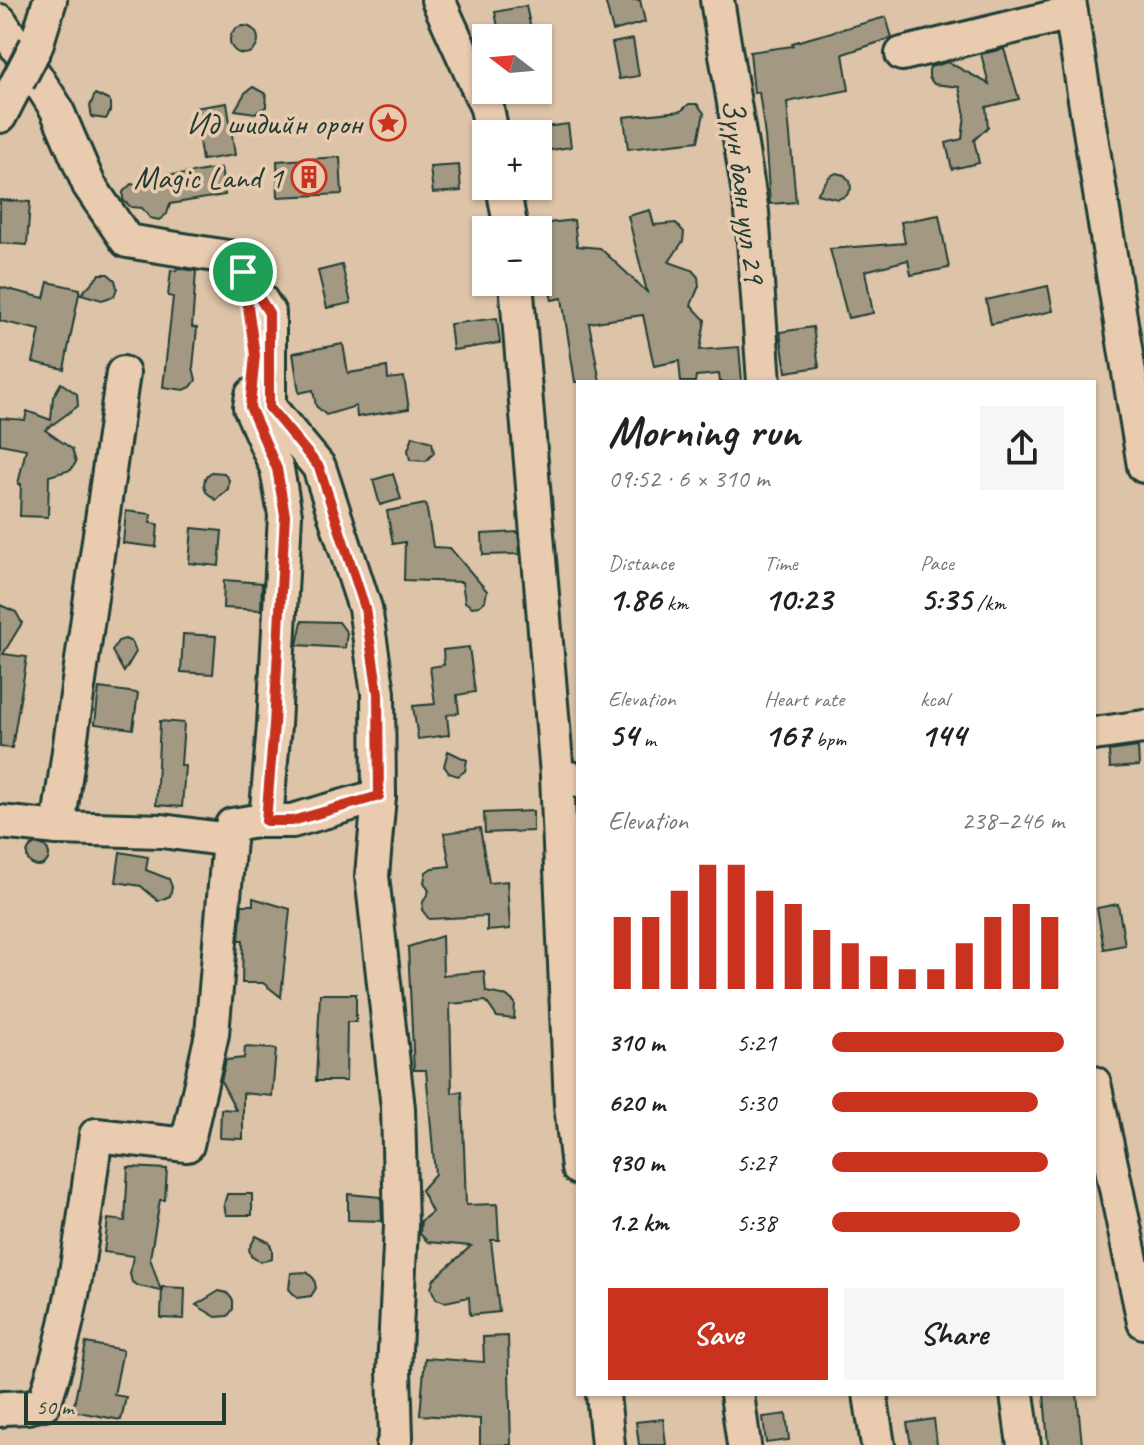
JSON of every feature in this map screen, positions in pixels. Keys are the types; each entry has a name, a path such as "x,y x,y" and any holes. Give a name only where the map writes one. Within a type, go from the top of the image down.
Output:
{"street":[{"path":"0,116 36,46 50,0"},
{"path":"438,0 487,108 489,120"},
{"name":"Зүүн баян уул 29","path":"717,0 752,212 764,380"},
{"path":"902,54 1070,6 1144,466"},
{"path":"0,21 56,108 89,185 127,241 234,258 269,313 269,407 319,467 365,608 378,693 379,796 372,876 398,1108 401,1226 394,1371 396,1437 393,1445"},
{"path":"243,272 255,355 250,407 277,469 285,515 266,821"},
{"path":"517,296 568,777 571,1105 576,1150"},
{"path":"58,828 123,373"},
{"path":"1096,734 1144,727"},
{"path":"0,1410 44,1403 48,1393 76,1277 96,1135 187,1145 212,1034 232,825 292,821 379,796"},
{"path":"0,822 58,828 162,831 229,840"},
{"path":"1096,1093 1144,1322"},
{"path":"603,1396 608,1445"},
{"path":"737,1396 744,1445"},
{"path":"870,1396 878,1445"},
{"path":"1017,1396 1024,1445"}],"building":[{"path":"605,0 640,0 645,22 613,31"},
{"path":"526,6 530,24 497,24 495,12"},
{"path":"886,17 892,38 843,54 849,90 787,102 796,202 770,204 765,136 759,92 754,93 750,52 793,46 792,43"},
{"path":"244,26 254,30 258,40 254,50 244,54 234,50 230,40 234,30"},
{"path":"633,39 639,76 619,79 612,43"},
{"path":"1004,49 1019,99 986,107 988,127 974,140 979,163 952,169 946,143 962,139 965,115 959,87 934,84 929,78 930,67 948,62 989,84 981,54"},
{"path":"253,87 266,94 266,107 255,113 235,110 245,93"},
{"path":"95,94 110,101 106,119 92,117 90,106"},
{"path":"227,103 235,155 202,160 194,108"},
{"path":"689,104 697,104 704,113 698,141 628,149 624,117 681,111"},
{"path":"568,124 571,147 552,150 552,126"},
{"name":"Magic Land 1","path":"340,157 342,194 278,197 277,161"},
{"path":"459,165 461,191 433,193 430,167"},
{"path":"221,168 225,195 170,204 167,214 159,220 150,218 142,208 131,207 123,200 123,192 131,184 149,187 165,174 179,175"},
{"path":"836,173 850,181 851,189 846,196 838,199 817,194 829,177"},
{"path":"0,200 30,202 27,245 0,243"},
{"path":"650,210 654,225 676,223 684,232 683,241 669,262 692,270 698,277 699,286 691,305 705,320 700,350 739,347 742,380 720,380 719,374 681,380 679,361 654,366 643,315 589,323 600,380 575,382 562,298 552,300 551,296 552,223 574,220 577,246 600,248 647,292 628,216"},
{"path":"939,215 949,268 911,275 908,260 865,271 873,313 848,318 830,249 905,243 901,222"},
{"path":"342,265 351,303 327,308 318,271"},
{"path":"177,268 196,271 192,327 197,328 193,367 196,380 184,390 163,387 173,297 168,296 171,270 176,271"},
{"path":"100,274 108,274 115,280 117,288 114,296 102,300 81,294"},
{"path":"48,282 80,289 64,369 33,362 40,330 0,321 0,287 44,298"},
{"path":"1048,286 1053,311 991,324 986,300"},
{"path":"497,318 500,343 453,350 450,324"},
{"path":"813,327 819,367 786,372 780,332"},
{"path":"343,344 348,373 387,367 388,379 404,377 409,409 357,417 356,406 326,415 316,406 313,390 299,393 293,353"},
{"path":"61,383 77,394 78,406 45,430 72,449 76,462 71,470 49,476 48,517 20,516 21,484 18,484 26,449 0,444 0,418 25,420 27,411 51,420 53,397"},
{"path":"413,436 432,442 434,453 426,461 410,460 408,450"},
{"path":"211,472 224,473 229,480 228,489 216,500 206,492 204,485 205,478"},
{"path":"393,474 401,499 380,505 373,480"},
{"path":"426,504 433,547 450,548 487,591 485,601 479,606 472,607 465,602 462,582 404,580 405,542 393,544 387,511"},
{"path":"126,511 151,514 150,523 158,524 156,547 123,543"},
{"path":"192,528 222,531 219,566 189,563"},
{"path":"518,532 520,554 483,555 482,534"},
{"path":"224,580 262,583 261,610 223,608"},
{"path":"0,605 16,612 22,623 3,654 27,657 12,748 0,747"},
{"path":"302,621 339,622 347,633 345,648 297,645"},
{"path":"183,634 216,636 213,674 181,672"},
{"path":"125,639 132,642 136,652 124,672 112,651 118,641"},
{"path":"469,647 475,692 457,695 459,713 447,715 449,735 418,739 413,706 435,704 430,667 444,665 443,650"},
{"path":"99,688 138,693 133,729 95,724"},
{"path":"160,721 184,723 182,807 156,805"},
{"path":"1138,747 1139,766 1110,768 1109,751"},
{"path":"448,751 467,760 465,771 458,776 449,773 444,766"},
{"path":"533,811 533,831 485,833 484,813"},
{"path":"480,828 489,883 507,881 510,929 487,931 487,916 429,919 422,910 429,891 424,882 426,872 432,868 450,866 444,833"},
{"path":"38,844 46,847 49,855 46,863 38,866 30,863 27,855 30,847"},
{"path":"120,852 148,857 146,870 169,879 172,887 170,896 158,901 141,886 116,882"},
{"path":"253,898 290,909 281,997 263,983 242,983 243,940 239,940 242,905 253,905"},
{"path":"1118,904 1125,945 1104,949 1097,908"},
{"path":"442,936 443,975 484,971 486,992 507,996 515,1003 514,1019 497,1017 486,1001 450,1004 452,1093 462,1092 466,1205 497,1204 499,1240 491,1240 499,1312 470,1315 469,1297 445,1302 436,1299 431,1288 434,1279 471,1246 428,1242 420,1234 421,1221 432,1212 421,1190 435,1174 426,1070 414,1070 408,947"},
{"path":"320,994 356,994 356,1022 347,1022 346,1081 316,1081"},
{"path":"245,1047 276,1049 272,1096 243,1093 243,1139 220,1138 221,1109 236,1110 221,1081 226,1060 244,1058"},
{"path":"128,1167 167,1169 165,1200 160,1200 150,1258 161,1291 132,1282 133,1256 104,1252 108,1219 125,1221"},
{"path":"227,1194 252,1194 252,1215 226,1215 224,1204"},
{"path":"348,1194 381,1197 382,1221 348,1220"},
{"path":"256,1236 269,1242 272,1259 260,1262 251,1256 249,1249"},
{"path":"307,1272 314,1279 316,1288 311,1296 297,1298 289,1289 291,1273"},
{"path":"162,1287 185,1288 184,1319 161,1318"},
{"path":"219,1291 227,1293 233,1300 233,1309 228,1316 216,1317 196,1305"},
{"path":"508,1336 511,1445 480,1445 480,1419 420,1415 425,1358 484,1362 483,1337"},
{"path":"86,1343 123,1350 114,1395 126,1397 121,1420 73,1411"},
{"path":"1044,1396 1077,1396 1082,1445 1048,1445"},
{"path":"786,1414 789,1440 766,1443 763,1417"},
{"path":"663,1419 666,1445 639,1445 636,1422"},
{"path":"934,1419 937,1445 911,1445 907,1423"}],"place":[{"name":"Ид шидийн орон","path":"388,123"},
{"name":"Magic Land 1","path":"309,177"}],"route":[{"path":"243,272 269,313 269,407 319,467 365,608 378,693 379,796 292,821 266,821 285,515 277,469 250,407 255,355 243,272"}]}
